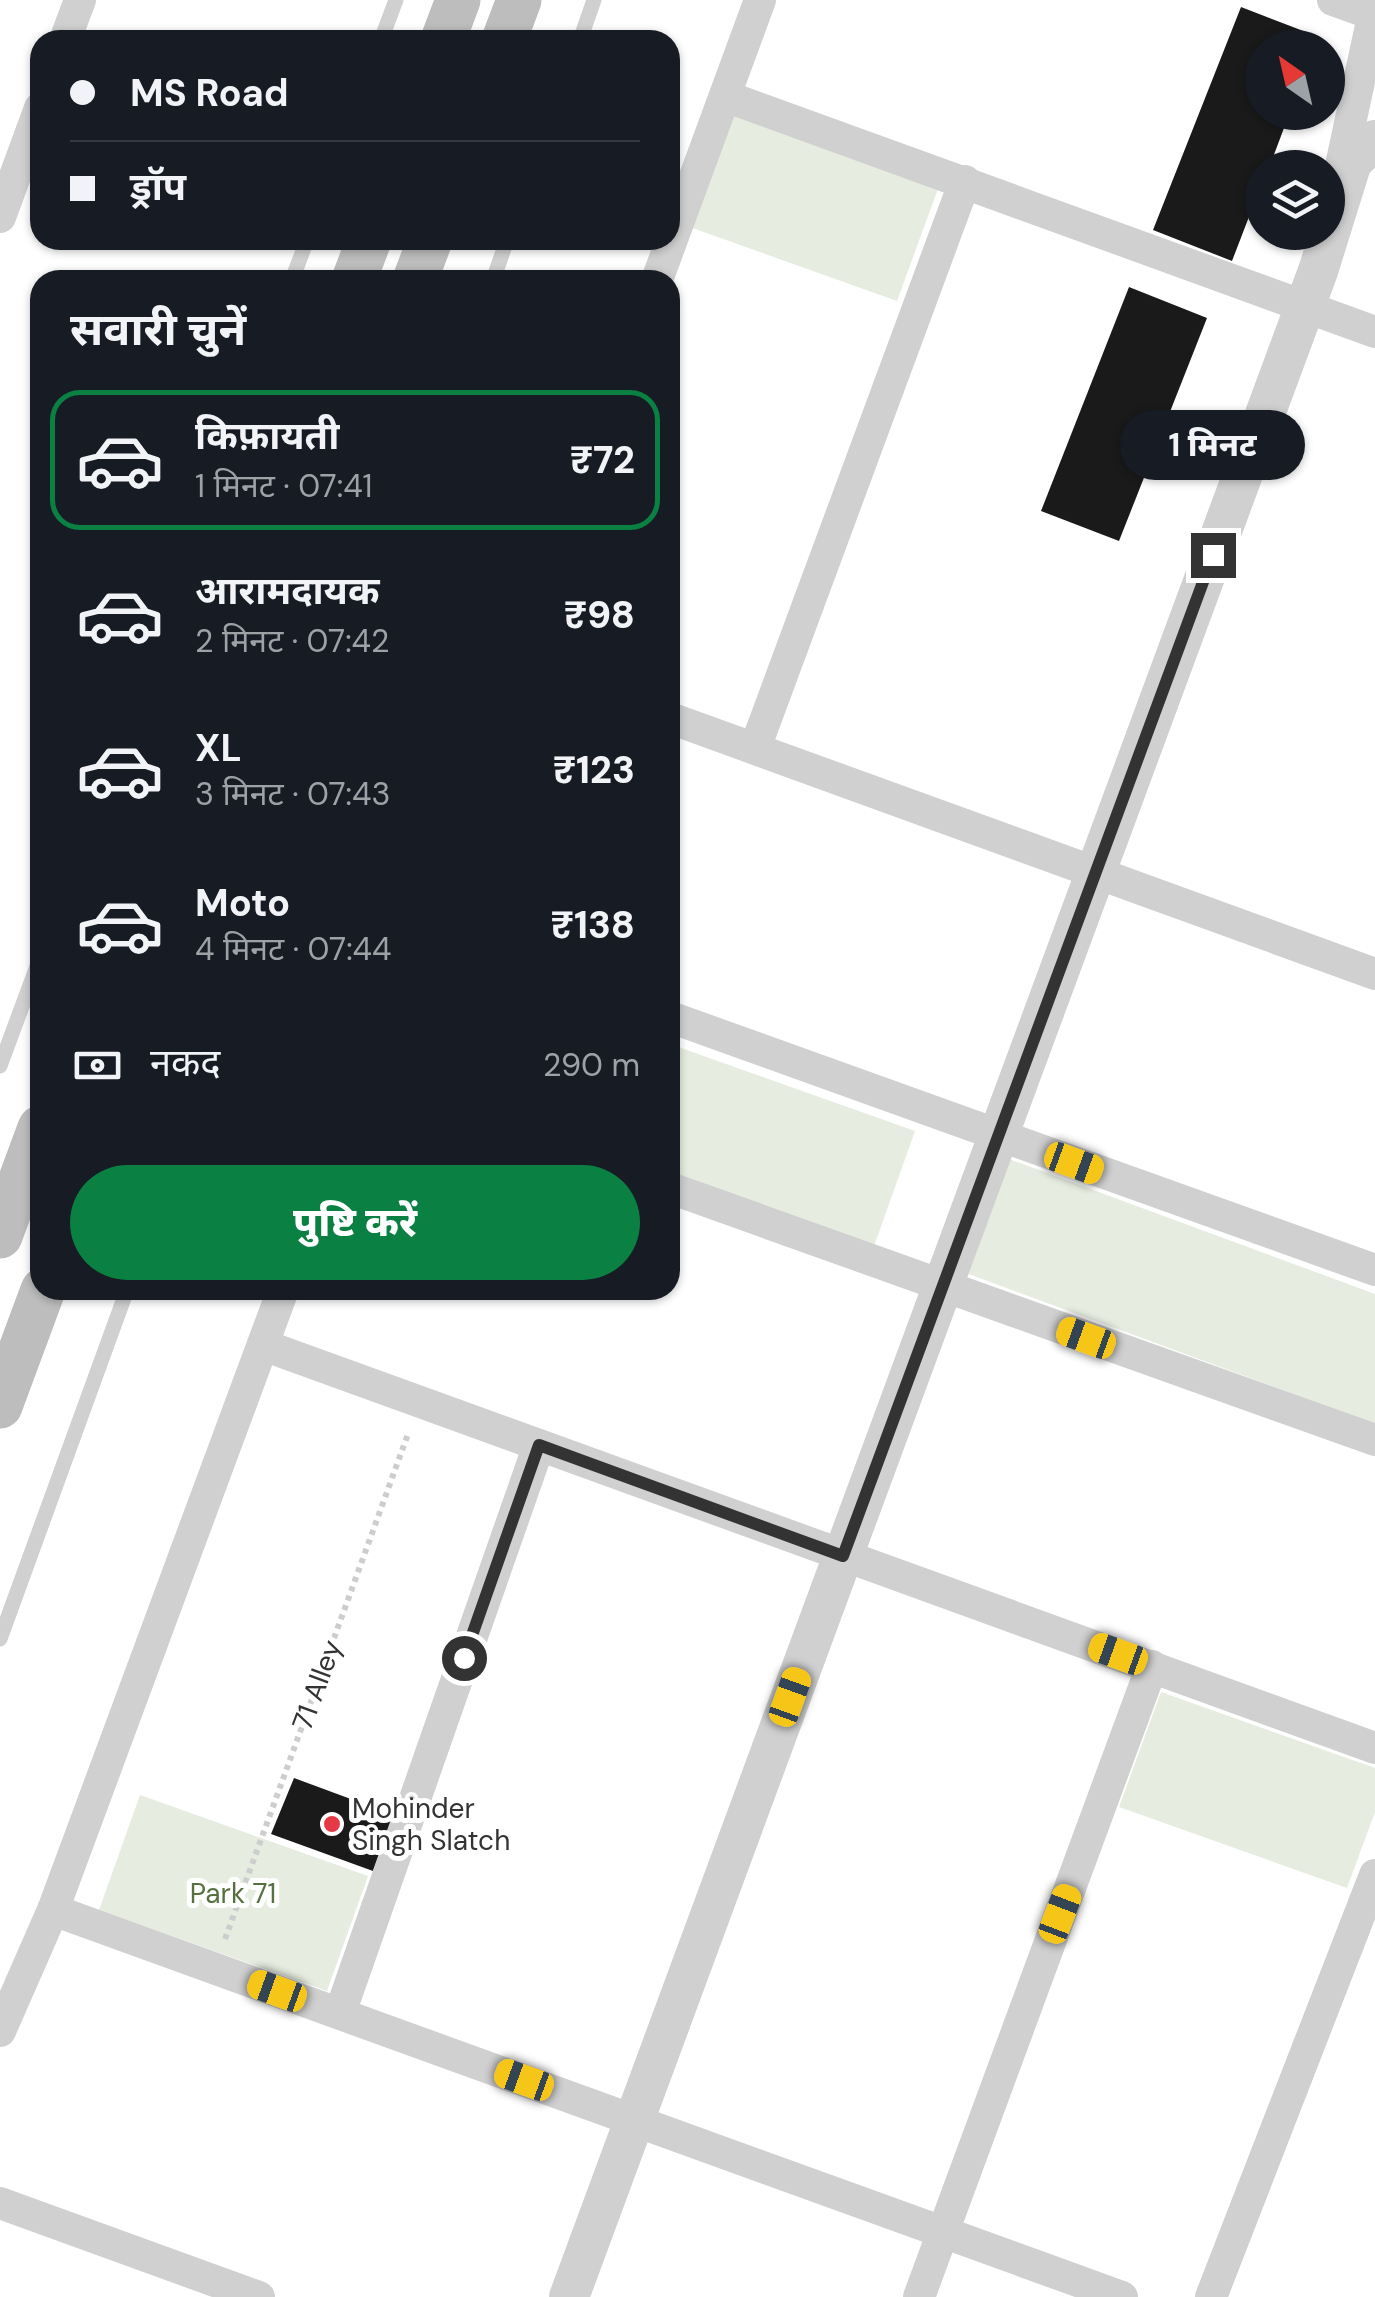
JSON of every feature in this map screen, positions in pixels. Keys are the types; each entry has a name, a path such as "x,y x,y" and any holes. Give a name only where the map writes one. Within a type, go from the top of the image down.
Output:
{"main road":[{"path":"447,30 458,0"},
{"path":"508,30 519,0"},
{"path":"0,1236 30,1155"},
{"path":"0,1406 39,1300"}],"street":[{"path":"69,30 80,0"},
{"path":"680,216 760,0"},
{"path":"1319,259 1374,11 1333,0"},
{"path":"725,96 965,181 1319,259 1375,332"},
{"path":"0,217 30,135"},
{"path":"569,2297 1095,874 1352,162 1375,140"},
{"path":"755,748 965,181"},
{"path":"680,722 1095,874 1373,968"},
{"path":"680,1021 1375,1270"},
{"path":"680,1192 1375,1440"},
{"path":"0,2031 53,1910 279,1300"},
{"path":"262,1345 1375,1748"},
{"path":"340,2013 539,1445"},
{"path":"919,2297 1152,1666"},
{"path":"1211,2297 1375,1875"},
{"path":"53,1910 1122,2297"},
{"path":"0,2204 258,2297"}],"lane":[{"path":"386,30 396,0"},
{"path":"584,30 594,0"},
{"path":"0,1066 30,985"},
{"path":"0,1639 123,1300"}],"path":[{"name":"71 Alley","path":"214,1968 420,1402"}],"green space":[{"path":"710,105 939,186 897,301 680,224 680,191"},
{"path":"680,1048 915,1131 874,1246 680,1178"},
{"path":"996,1154 1375,1294 1375,1424 955,1269"},
{"path":"1161,1692 1375,1768 1375,1812 1347,1888 1119,1807"},
{"name":"Park 71","path":"140,1795 368,1876 327,1991 99,1910"}],"building":[{"path":"1241,7 1301,30 1245,30 1245,130 1283,130 1276,150 1245,150 1245,227 1232,261 1153,230"},
{"path":"1129,287 1207,318 1119,541 1041,511"},
{"name":"Mohinder Singh Slatch","path":"294,1778 394,1815 373,1871 271,1834"}],"place":[{"name":"Mohinder Singh Slatch","path":"332,1824"}],"route":[{"path":"464,1658 539,1445 843,1556 1213,555"}]}
